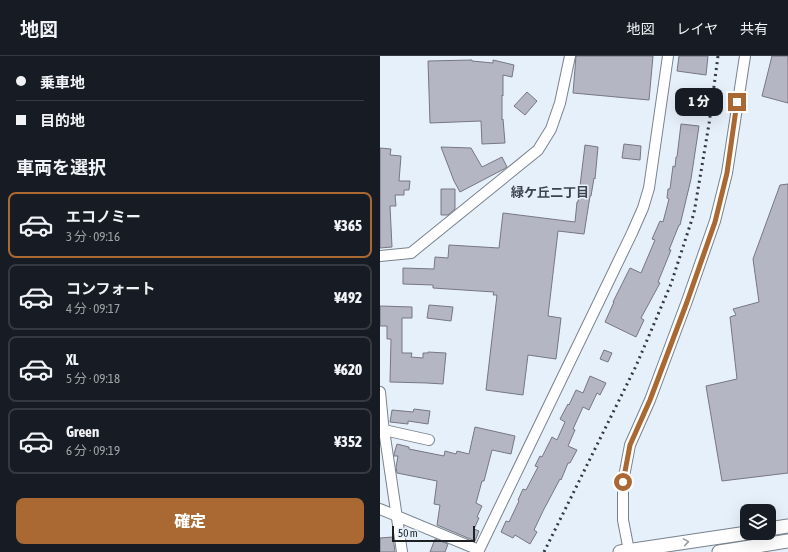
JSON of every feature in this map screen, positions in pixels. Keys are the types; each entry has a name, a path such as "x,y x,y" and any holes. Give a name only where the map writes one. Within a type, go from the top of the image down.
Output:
{"street":[{"path":"380,256 411,253 538,150 551,129 560,102 570,56"},
{"path":"380,509 479,550 643,208 648,188 668,56"},
{"path":"740,534 624,551 623,482 630,445 650,400 715,222 727,173 745,56"},
{"path":"380,394 402,552"},
{"path":"384,430 429,440"},
{"path":"776,528 788,526"},
{"path":"720,552 788,541"}],"building":[{"path":"576,56 653,56 649,100 573,93"},
{"path":"679,56 708,56 706,75 677,71"},
{"path":"772,56 788,56 788,103 762,96"},
{"path":"472,60 493,63 493,60 514,65 512,77 503,75 502,120 503,119 505,143 482,144 481,121 430,123 428,61"},
{"path":"527,92 537,101 525,115 514,106"},
{"path":"681,124 699,126 691,179 680,225 669,250 671,250 658,282 660,283 641,318 644,320 636,337 605,322 630,268 641,273 655,240 652,239 660,221 663,222 669,199 667,198 668,189 670,189 673,166 675,167 677,157"},
{"path":"624,144 641,146 640,160 622,158"},
{"path":"585,145 598,147 595,179 594,178 590,196 584,234 558,231 548,316 561,318 556,359 528,355 523,395 486,390 497,295 493,295 494,292 433,288 433,285 403,284 403,268 434,269 435,257 448,258 449,245 499,248 503,213 575,222"},
{"path":"441,147 471,148 482,167 502,157 507,167 460,192 454,181"},
{"path":"380,148 391,149 390,155 401,156 399,181 410,181 409,190 404,190 404,195 395,195 396,206 390,206 392,247 380,248"},
{"path":"788,184 788,473 722,481 706,386 737,379 730,317 736,315 733,309 759,302 753,259 780,185"},
{"path":"441,189 455,189 455,209 448,215 441,215"},
{"path":"429,305 453,307 451,321 427,318"},
{"path":"380,306 412,307 412,318 402,318 402,353 412,353 411,357 423,358 423,353 446,353 443,384 390,382 391,339 387,339 387,326 380,326"},
{"path":"604,350 612,353 608,362 600,359"},
{"path":"590,376 606,383 600,395 597,393 589,410 583,407 573,429 575,430 568,446 577,450 570,463 568,463 561,480 560,479 543,511 534,530 537,532 530,544 515,535 513,538 501,532 506,521 509,522 523,489 526,490 538,467 535,466 540,456 542,457 552,437 557,440 565,422 560,419 568,404 569,405 576,390 583,393"},
{"path":"414,409 430,411 428,424 408,421 408,424 390,422 392,410 413,412"},
{"path":"475,427 515,436 511,454 492,450 484,481 482,481 476,503 482,506 474,529 479,531 475,541 437,525 440,505 434,504 437,481 397,473 396,467 398,456 394,456 394,454 397,444 409,447 409,449 444,456 445,451 456,454 457,451 469,454"},
{"path":"393,537 395,552 380,552 380,538"},
{"path":"435,539 448,544 445,552 430,552"}],"railway":[{"path":"544,552 636,366 671,284 694,213 709,124 718,56"}],"district":[{"name":"緑ケ丘二丁目","path":"550,192"}],"route":[{"path":"623,482 630,445 650,400 715,222 727,173 737,102"}]}
